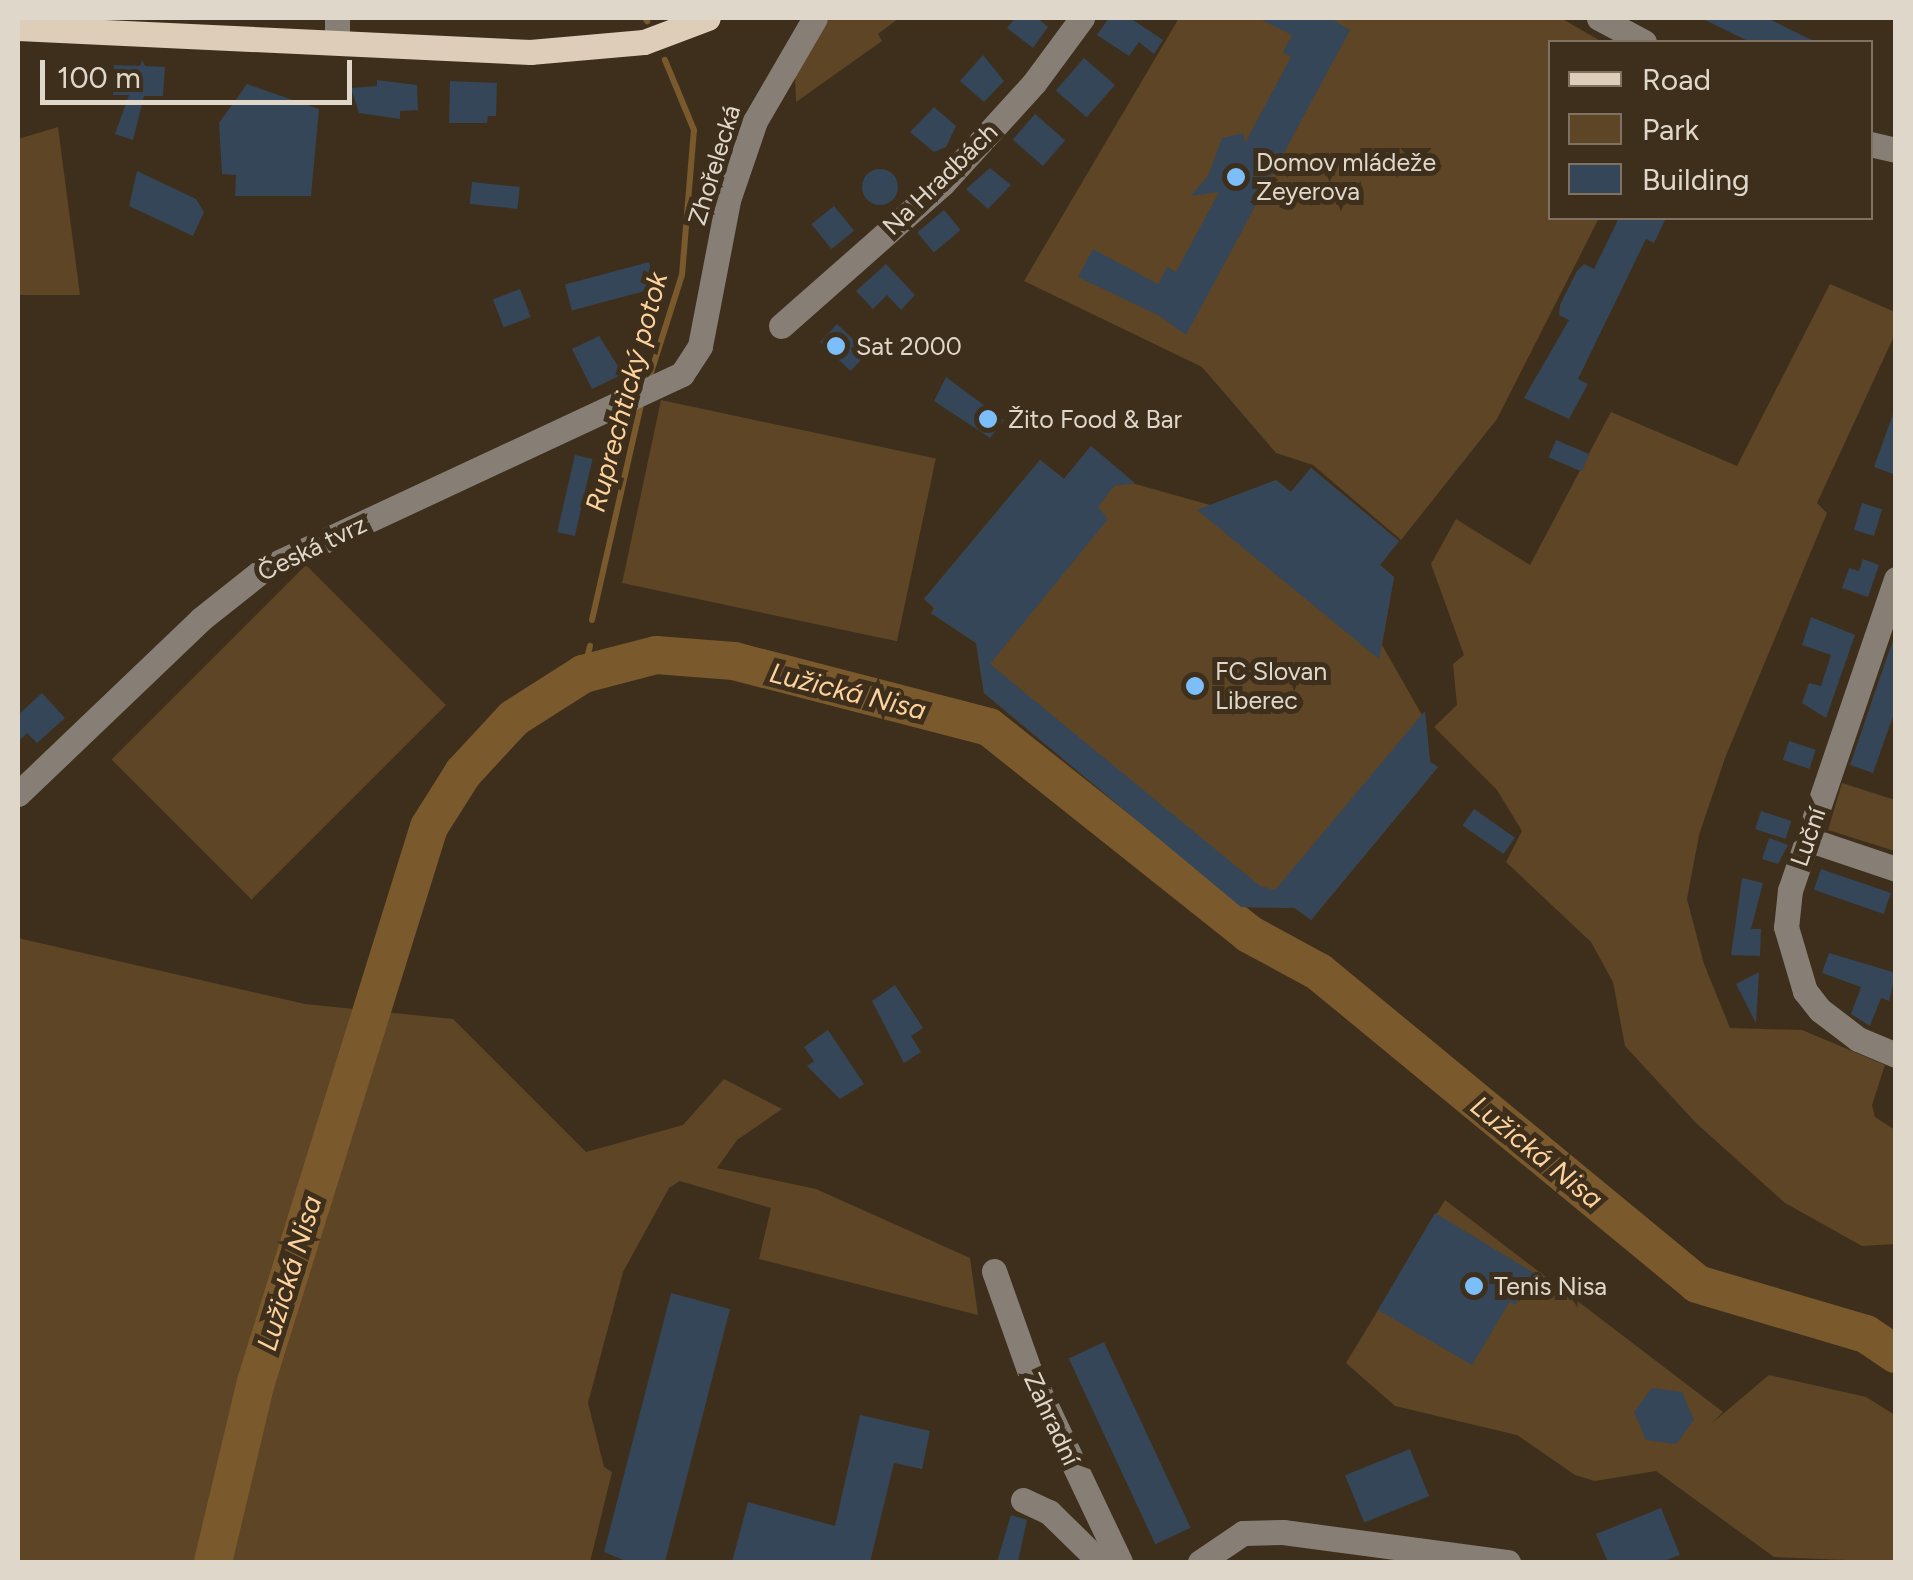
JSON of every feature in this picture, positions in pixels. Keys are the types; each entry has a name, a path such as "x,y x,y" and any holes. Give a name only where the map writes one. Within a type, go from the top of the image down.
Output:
{"main road":[{"path":"26,24 338,29 530,52 619,46 708,18"}],"street":[{"name":"Zhořelecká","path":"662,385 682,374 700,346 728,200 755,122 815,18"},
{"name":"Na Hradbách","path":"781,326 942,183 1034,83 1082,18"},
{"path":"1599,18 1640,40"},
{"name":"Česká tvrz","path":"18,794 201,619 264,569 662,385"},
{"name":"Luční","path":"1896,579 1807,839 1786,927 1805,991 1832,1022 1896,1055"},
{"path":"1807,839 1896,869"},
{"name":"Zahradní","path":"994,1271 1029,1370 1120,1562"},
{"path":"1024,1500 1049,1512 1100,1562"},
{"path":"1200,1562 1243,1533 1283,1532 1508,1562"}],"green space":[{"path":"829,18 899,18 878,34 882,41 796,102 795,77"},
{"path":"1179,18 1561,18 1599,40 1548,40 1548,220 1598,220 1497,419 1401,540 1313,465 1276,453 1202,367 1024,281"},
{"path":"58,127 80,295 18,295 18,139"},
{"path":"1830,284 1895,312 1895,334 1817,503 1827,513 1725,758 1699,835 1687,899 1704,964 1730,1028 1802,1030 1885,1065 1872,1105 1875,1117 1895,1130 1895,1244 1862,1246 1785,1203 1696,1123 1625,1046 1613,982 1591,942 1506,862 1522,831 1497,790 1434,727 1457,705 1453,664 1464,655 1431,564 1456,519 1530,565 1611,412 1737,466"},
{"path":"661,400 936,458 897,641 622,583"},
{"name":"FC Slovan Liberec","path":"1091,446 1121,480 1210,505 1276,480 1291,492 1311,468 1399,541 1380,565 1394,577 1382,645 1426,722 1430,762 1438,767 1311,920 1295,908 1241,907 984,693 976,643 931,613 934,608 924,599 1040,460 1064,479"},
{"path":"306,565 446,705 252,899 112,759"},
{"path":"1842,783 1895,800 1895,851 1828,830"},
{"path":"18,938 305,1004 453,1019 586,1152 683,1125 724,1079 782,1109 737,1140 717,1168 816,1189 970,1258 978,1315 759,1259 771,1208 680,1181 669,1188 623,1272 588,1403 604,1467 612,1472 590,1562 18,1562"},
{"name":"Tenis Nisa","path":"1445,1200 1723,1412 1711,1424 1769,1375 1866,1397 1895,1415 1895,1562 1774,1557 1656,1471 1595,1481 1575,1475 1517,1435 1395,1406 1346,1363"}],"building":[{"path":"1015,18 1037,18 1048,27 1033,48 1007,28"},
{"path":"1109,18 1130,18 1163,40 1154,54 1139,42 1129,56 1097,35"},
{"name":"Domov mládeže Zeyerova","path":"1258,18 1330,18 1350,30 1186,335 1160,316 1078,277 1093,249 1158,284 1167,267 1176,272 1219,192 1191,196 1208,176 1222,138 1243,133 1245,143 1291,57 1283,52 1292,35"},
{"path":"1701,18 1767,18 1812,40 1746,40"},
{"path":"983,55 1004,81 984,102 960,81"},
{"path":"1084,58 1115,85 1087,117 1056,90"},
{"path":"142,60 145,66 165,67 163,96 144,96 133,140 115,134 129,95 113,95 114,65 140,66"},
{"path":"377,80 417,85 418,110 400,111 400,119 359,113 351,88 377,86"},
{"path":"450,81 497,83 496,116 488,116 487,123 449,123"},
{"path":"247,84 319,109 311,196 235,196 236,175 222,174 219,123"},
{"path":"934,107 956,126 946,147 934,152 910,132"},
{"path":"1035,114 1065,140 1043,166 1013,140"},
{"path":"990,168 1011,185 988,209 966,189"},
{"path":"880,169 893,174 898,187 893,200 880,205 867,200 862,187 867,174"},
{"path":"137,171 196,199 204,212 193,236 129,206"},
{"path":"472,182 520,187 517,209 470,204"},
{"path":"834,206 854,231 832,249 811,224"},
{"path":"944,210 961,230 934,252 917,232"},
{"path":"1618,220 1665,220 1654,243 1646,239 1578,379 1588,384 1569,419 1524,398 1569,320 1559,315 1560,305 1577,271 1584,264 1594,269"},
{"path":"649,262 656,288 572,311 565,285"},
{"path":"886,264 915,295 901,310 887,295 873,309 856,291"},
{"path":"520,289 531,317 504,327 493,299"},
{"path":"837,324 868,353 851,371 820,342"},
{"path":"599,336 623,374 592,389 572,349"},
{"path":"946,377 1004,420 990,438 934,401"},
{"path":"1893,414 1896,415 1896,475 1874,467"},
{"path":"1556,440 1589,454 1582,472 1549,457"},
{"path":"1091,446 1135,483 1114,486 1098,507 1108,519 990,664 1260,886 1275,890 1425,711 1430,762 1438,767 1311,920 1295,908 1241,907 984,693 976,643 931,613 935,608 924,599 1040,460 1064,479"},
{"path":"575,455 593,459 575,536 557,532"},
{"path":"1311,468 1399,541 1380,565 1394,577 1379,659 1197,510 1276,480 1291,492"},
{"path":"1862,503 1882,509 1874,536 1854,530"},
{"path":"1863,559 1879,565 1868,597 1842,588 1849,568 1859,571"},
{"path":"1811,617 1855,635 1826,718 1802,703 1809,683 1821,686 1831,655 1802,645"},
{"path":"1896,631 1896,708 1873,773 1850,765"},
{"path":"42,693 65,718 37,743 27,733 18,742 18,715"},
{"path":"1789,741 1816,750 1809,769 1783,760"},
{"path":"1474,809 1515,838 1503,854 1463,825"},
{"path":"1761,811 1791,821 1786,839 1755,829"},
{"path":"1769,838 1788,845 1778,864 1762,859"},
{"path":"1821,869 1891,893 1884,914 1814,890"},
{"path":"1742,878 1763,883 1751,929 1761,929 1760,956 1731,955"},
{"path":"1829,953 1896,973 1889,1001 1881,998 1870,1026 1851,1014 1861,987 1822,973"},
{"path":"1759,972 1756,1023 1736,984"},
{"path":"895,985 923,1028 911,1036 921,1052 904,1063 872,1001"},
{"path":"828,1030 864,1084 840,1099 807,1066 814,1061 804,1047"},
{"path":"1435,1213 1537,1275 1515,1305 1510,1301 1472,1365 1378,1310"},
{"path":"671,1293 730,1309 665,1562 628,1562 604,1552"},
{"path":"1104,1342 1191,1528 1155,1544 1069,1358"},
{"path":"1652,1388 1682,1392 1694,1420 1676,1444 1646,1440 1634,1412"},
{"path":"860,1415 930,1431 922,1469 894,1463 870,1562 732,1562 748,1502 835,1526"},
{"path":"1410,1449 1429,1496 1364,1523 1345,1475"},
{"path":"1661,1508 1680,1555 1661,1562 1608,1562 1596,1534"},
{"path":"1011,1515 1027,1520 1018,1562 997,1562"}],"waterway":[{"name":"Ruprechtický potok","path":"648,382 682,275 694,130 665,60"},
{"name":"Ruprechtický potok","path":"592,620 641,404"},
{"name":"Ruprechtický potok","path":"583,674 590,646"},
{"name":"Lužická Nisa","path":"213,1562 256,1382 429,827 463,773 514,718 583,674 656,655 734,661 989,727 1249,934 1319,972 1697,1284 1866,1334 1896,1354"}],"place":[{"name":"Domov mládeže Zeyerova","path":"1236,177"},
{"name":"Sat 2000","path":"836,346"},
{"name":"Žito Food & Bar","path":"988,419"},
{"name":"FC Slovan Liberec","path":"1195,686"},
{"name":"Tenis Nisa","path":"1474,1286"}]}
